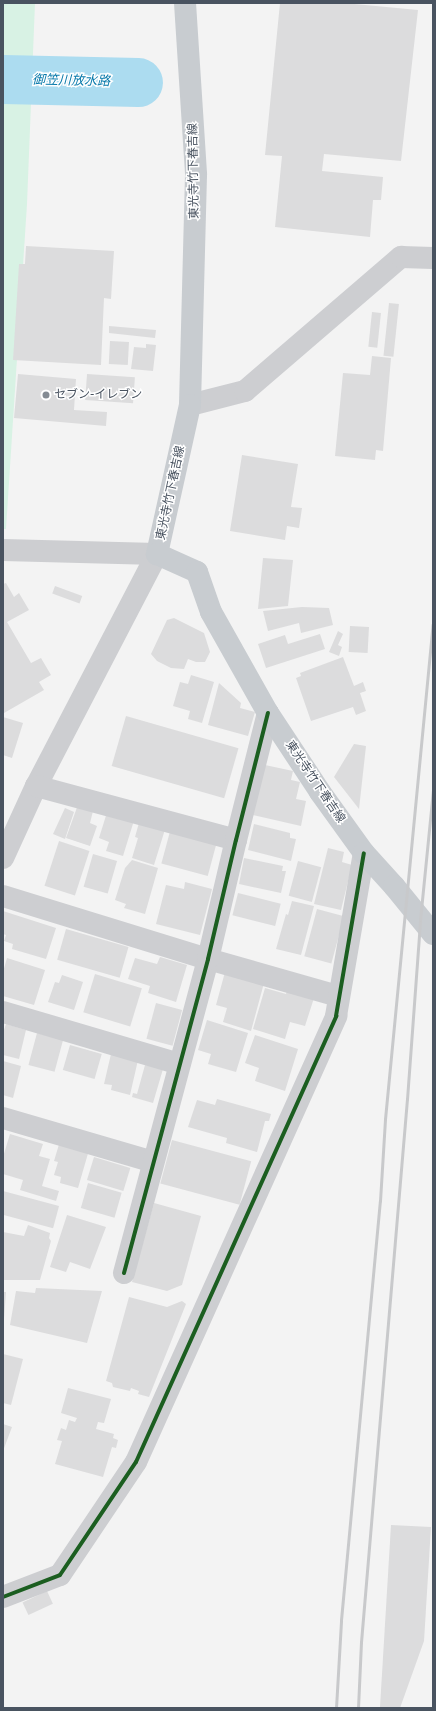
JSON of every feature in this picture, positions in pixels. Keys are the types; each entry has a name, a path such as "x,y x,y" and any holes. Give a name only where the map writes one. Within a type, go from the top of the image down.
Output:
{"main road":[{"name":"東光寺竹下春吉線","path":"185,3 196,175 190,405 157,554 197,572 211,612 268,713 364,853 384,874 433,934"}],"street":[{"path":"190,405 245,391 401,257 433,258"},
{"path":"3,550 157,554 36,786 3,858"},
{"path":"124,1273 208,959 268,713"},
{"path":"36,786 236,840"},
{"path":"3,1597 60,1575 136,1462 336,1016 338,996 364,853"},
{"path":"3,896 208,959 338,996"},
{"path":"3,1012 180,1064"},
{"path":"3,1118 153,1162"}],"green space":[{"path":"3,3 35,3 27,204 6,529 3,529"}],"building":[{"path":"280,3 344,3 418,10 401,161 324,154 322,171 383,177 381,200 373,200 370,237 275,227 282,156 265,155"},
{"path":"26,246 114,251 111,299 104,298 101,365 13,360 19,264 25,264"},
{"path":"389,303 399,304 393,357 383,356"},
{"path":"372,312 381,313 377,348 368,347"},
{"path":"109,326 156,330 155,338 109,333"},
{"path":"110,341 129,342 128,365 109,364"},
{"path":"146,344 156,345 153,371 131,369 134,347 146,348"},
{"path":"372,356 391,358 383,451 376,450 375,460 335,456 343,373 370,375"},
{"name":"セブン-イレブン","path":"18,374 76,379 74,410 107,412 106,426 14,418"},
{"path":"87,374 135,377 133,403 85,400"},
{"path":"242,455 298,464 291,507 302,508 299,528 287,526 285,540 230,531"},
{"path":"263,558 293,560 288,606 258,609"},
{"path":"6,583 14,597 19,593 29,610 7,622 31,663 41,658 51,675 39,682 44,690 4,713 3,584"},
{"path":"55,586 82,596 80,603 52,594"},
{"path":"302,607 329,608 333,625 301,633 299,623 268,631 263,611"},
{"path":"174,618 204,633 210,652 205,662 196,662 188,659 184,669 171,668 157,661 151,654 167,620"},
{"path":"350,626 369,627 368,653 349,652"},
{"path":"338,631 343,634 338,645 342,647 339,656 329,652"},
{"path":"320,634 325,649 266,668 258,644 285,635 288,644"},
{"path":"343,657 354,686 363,682 366,691 360,693 366,711 356,715 353,707 311,721 296,678 301,676 300,673"},
{"path":"191,675 214,682 202,723 188,719 190,711 173,706 180,682 188,684"},
{"path":"219,683 241,703 240,708 255,712 248,736 208,725"},
{"path":"126,716 238,748 224,798 112,766"},
{"path":"3,717 23,723 12,758 3,755"},
{"path":"354,744 366,746 359,809 334,777"},
{"path":"265,765 293,771 291,780 300,782 296,799 306,801 301,826 253,815"},
{"path":"80,799 95,803 90,823 97,826 90,846 66,838"},
{"path":"109,806 136,814 123,856 106,851 109,842 99,838"},
{"path":"65,808 74,812 65,839 53,834"},
{"path":"140,819 167,823 154,865 132,858 138,838 135,837"},
{"path":"172,824 218,836 208,876 161,864"},
{"path":"254,824 290,833 290,838 296,839 291,861 248,850"},
{"path":"59,841 89,851 75,896 44,886"},
{"path":"328,848 344,852 342,862 352,865 341,910 314,904"},
{"path":"93,854 117,861 108,894 84,887"},
{"path":"244,858 283,866 282,871 286,871 281,893 239,884"},
{"path":"132,860 158,868 145,914 124,908 126,904 115,900 125,868"},
{"path":"298,861 321,867 312,902 289,896"},
{"path":"185,882 212,889 200,935 156,924 166,885 184,889"},
{"path":"238,893 281,904 275,926 232,915"},
{"path":"292,901 314,906 301,955 276,949 286,914 288,915"},
{"path":"317,909 344,916 331,964 304,956"},
{"path":"3,911 56,928 46,959 12,949 13,944 4,941 6,935 3,934"},
{"path":"66,929 128,947 120,978 57,960"},
{"path":"160,957 187,965 176,1002 148,993 150,986 128,979 135,958 157,964"},
{"path":"7,958 45,970 34,1005 3,996 3,972"},
{"path":"225,972 264,983 251,1031 223,1022 227,1008 216,1005"},
{"path":"95,974 142,988 130,1027 83,1012"},
{"path":"62,975 83,982 74,1010 48,1002 55,982 59,983"},
{"path":"265,988 286,994 287,990 314,998 305,1026 290,1022 285,1039 253,1029"},
{"path":"156,1003 182,1010 173,1046 146,1039"},
{"path":"207,1020 248,1033 236,1072 208,1064 211,1054 198,1050"},
{"path":"6,1024 26,1030 19,1059 3,1055 3,1033"},
{"path":"37,1033 63,1040 55,1072 28,1065"},
{"path":"255,1035 298,1049 285,1091 255,1081 259,1068 245,1063"},
{"path":"70,1045 102,1054 95,1079 63,1070"},
{"path":"111,1054 138,1060 130,1095 111,1090 112,1085 104,1084"},
{"path":"3,1061 21,1066 13,1098 3,1095"},
{"path":"145,1065 163,1069 153,1103 132,1097 133,1093 137,1094"},
{"path":"217,1099 271,1114 269,1121 265,1121 257,1152 226,1143 227,1138 188,1127 197,1100 215,1105"},
{"path":"10,1134 43,1144 39,1156 50,1159 42,1186 59,1191 56,1201 20,1190 23,1180 3,1174 3,1157"},
{"path":"172,1140 251,1161 240,1205 160,1183"},
{"path":"60,1141 89,1150 78,1188 60,1183 61,1177 54,1175 58,1162 54,1161"},
{"path":"94,1157 130,1168 123,1191 87,1180"},
{"path":"88,1183 122,1193 114,1218 81,1208"},
{"path":"3,1191 59,1206 53,1228 3,1215"},
{"path":"154,1203 201,1216 182,1285 167,1291 132,1282"},
{"path":"67,1215 106,1227 90,1269 70,1262 66,1272 50,1267"},
{"path":"28,1225 50,1233 49,1238 51,1241 40,1280 3,1280 3,1232 24,1236"},
{"path":"36,1288 102,1291 87,1343 10,1325 16,1291 35,1293"},
{"path":"3,1292 6,1292 4,1319 3,1318"},
{"path":"129,1297 167,1307 182,1301 186,1304 149,1397 138,1394 139,1391 131,1388 130,1391 113,1387 112,1383 106,1381"},
{"path":"3,1354 23,1359 11,1405 3,1403"},
{"path":"68,1388 111,1399 104,1423 98,1422 96,1429 114,1434 113,1438 118,1440 116,1448 112,1447 103,1477 55,1464 62,1441 57,1440 61,1428 66,1430 69,1420 75,1422 77,1418 61,1413"},
{"path":"3,1424 12,1427 3,1451"},
{"path":"391,1525 431,1527 424,1641 400,1708 380,1707"},
{"path":"47,1591 53,1604 28,1615 23,1602"}],"waterway":[{"name":"御笠川放水路","path":"3,79 138,82"}],"railway":[{"path":"336,1708 341,1620 380,1201 385,1119 433,624"},
{"path":"358,1708 361,1642 407,1099 420,920 433,790"}],"cycle path":[{"path":"124,1273 208,959 268,713"},
{"path":"3,1597 60,1575 136,1462 336,1016 364,853"}],"place":[{"name":"セブン-イレブン","path":"46,395"}]}
